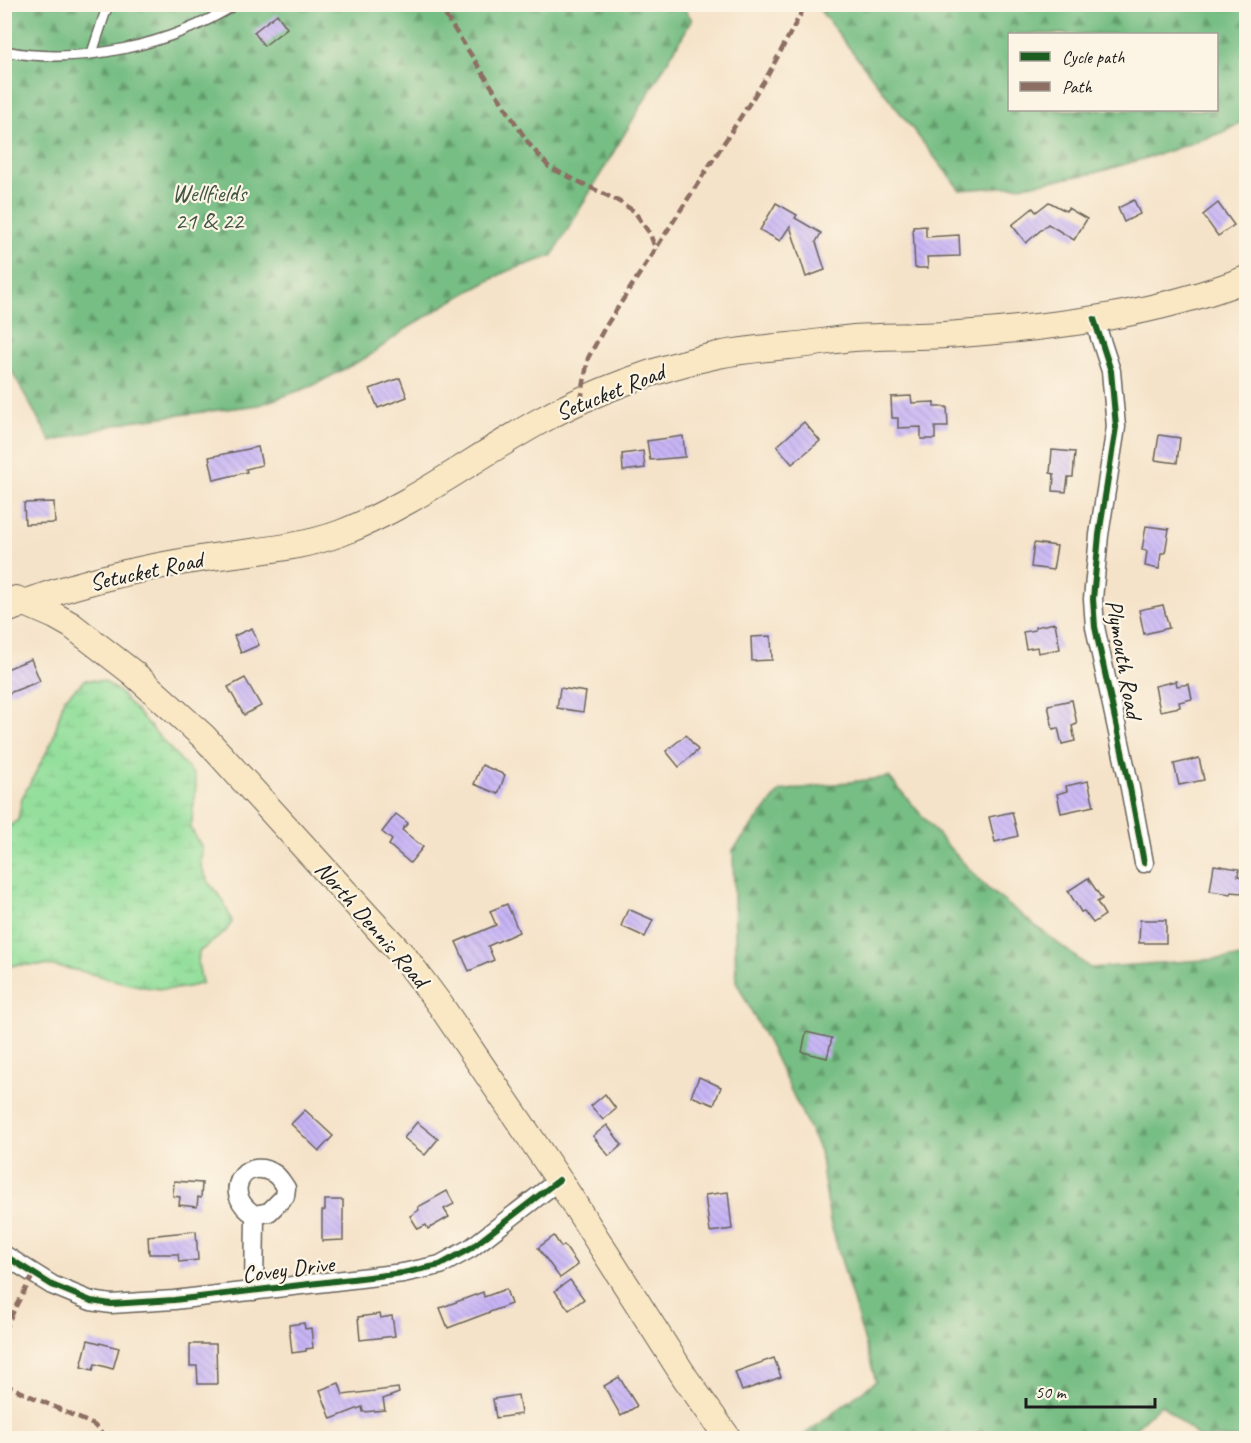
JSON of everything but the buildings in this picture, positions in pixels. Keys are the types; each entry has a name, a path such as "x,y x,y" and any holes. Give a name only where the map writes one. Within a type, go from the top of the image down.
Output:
{"main road":[{"name":"Setucket Road","path":"11,602 127,571 247,554 336,535 403,505 564,408 683,364 746,350 853,338 957,334 1094,319 1154,308 1246,279"},
{"name":"North Dennis Road","path":"11,602 55,616 70,625 133,673 204,737 406,959 441,1006 559,1179 656,1334 728,1438"}],"street":[{"name":"Plymouth Road","path":"1094,319 1112,371 1116,427 1099,535 1093,598 1095,627 1137,820 1144,863"},
{"name":"Covey Drive","path":"4,1255 52,1285 91,1301 111,1304 174,1300 403,1273 440,1265 471,1248 559,1179"},
{"path":"254,1291 255,1215"}],"lane":[{"path":"92,53 108,4"},
{"path":"4,51 29,56 92,53 154,40 203,22 236,4"}],"green space":[{"name":"Wellfields 21 & 22","path":"681,4 692,20 552,256 505,272 448,303 406,329 369,356 312,386 259,405 131,421 51,442 5,359 4,5"},
{"path":"816,5 1246,5 1246,119 1226,131 1160,154 1095,173 1028,185 960,190"},
{"path":"85,680 104,681 119,692 194,775 196,785 191,829 202,848 201,866 209,883 223,900 232,922 225,932 199,952 198,964 202,983 181,988 160,989 54,966 11,965 5,967 5,829 18,820 22,798 52,742 64,699"},
{"path":"889,777 988,889 1090,968 1246,957 1246,1438 1200,1438 1161,1404 1124,1438 800,1438 876,1381 830,1221 820,1151 736,981 733,850 780,791"}],"marked path":[{"path":"438,4 529,144 549,167 634,211 650,234 656,250"},
{"path":"581,401 588,358 604,329 769,73 806,4"},
{"path":"4,1331 34,1274"},
{"path":"4,1384 94,1425 106,1438"}],"cycle path":[{"path":"1094,319 1111,371 1116,427 1099,535 1093,599 1095,627 1144,863"},
{"path":"4,1255 52,1285 91,1301 111,1304 174,1300 403,1273 440,1265 471,1248 559,1180"}]}
